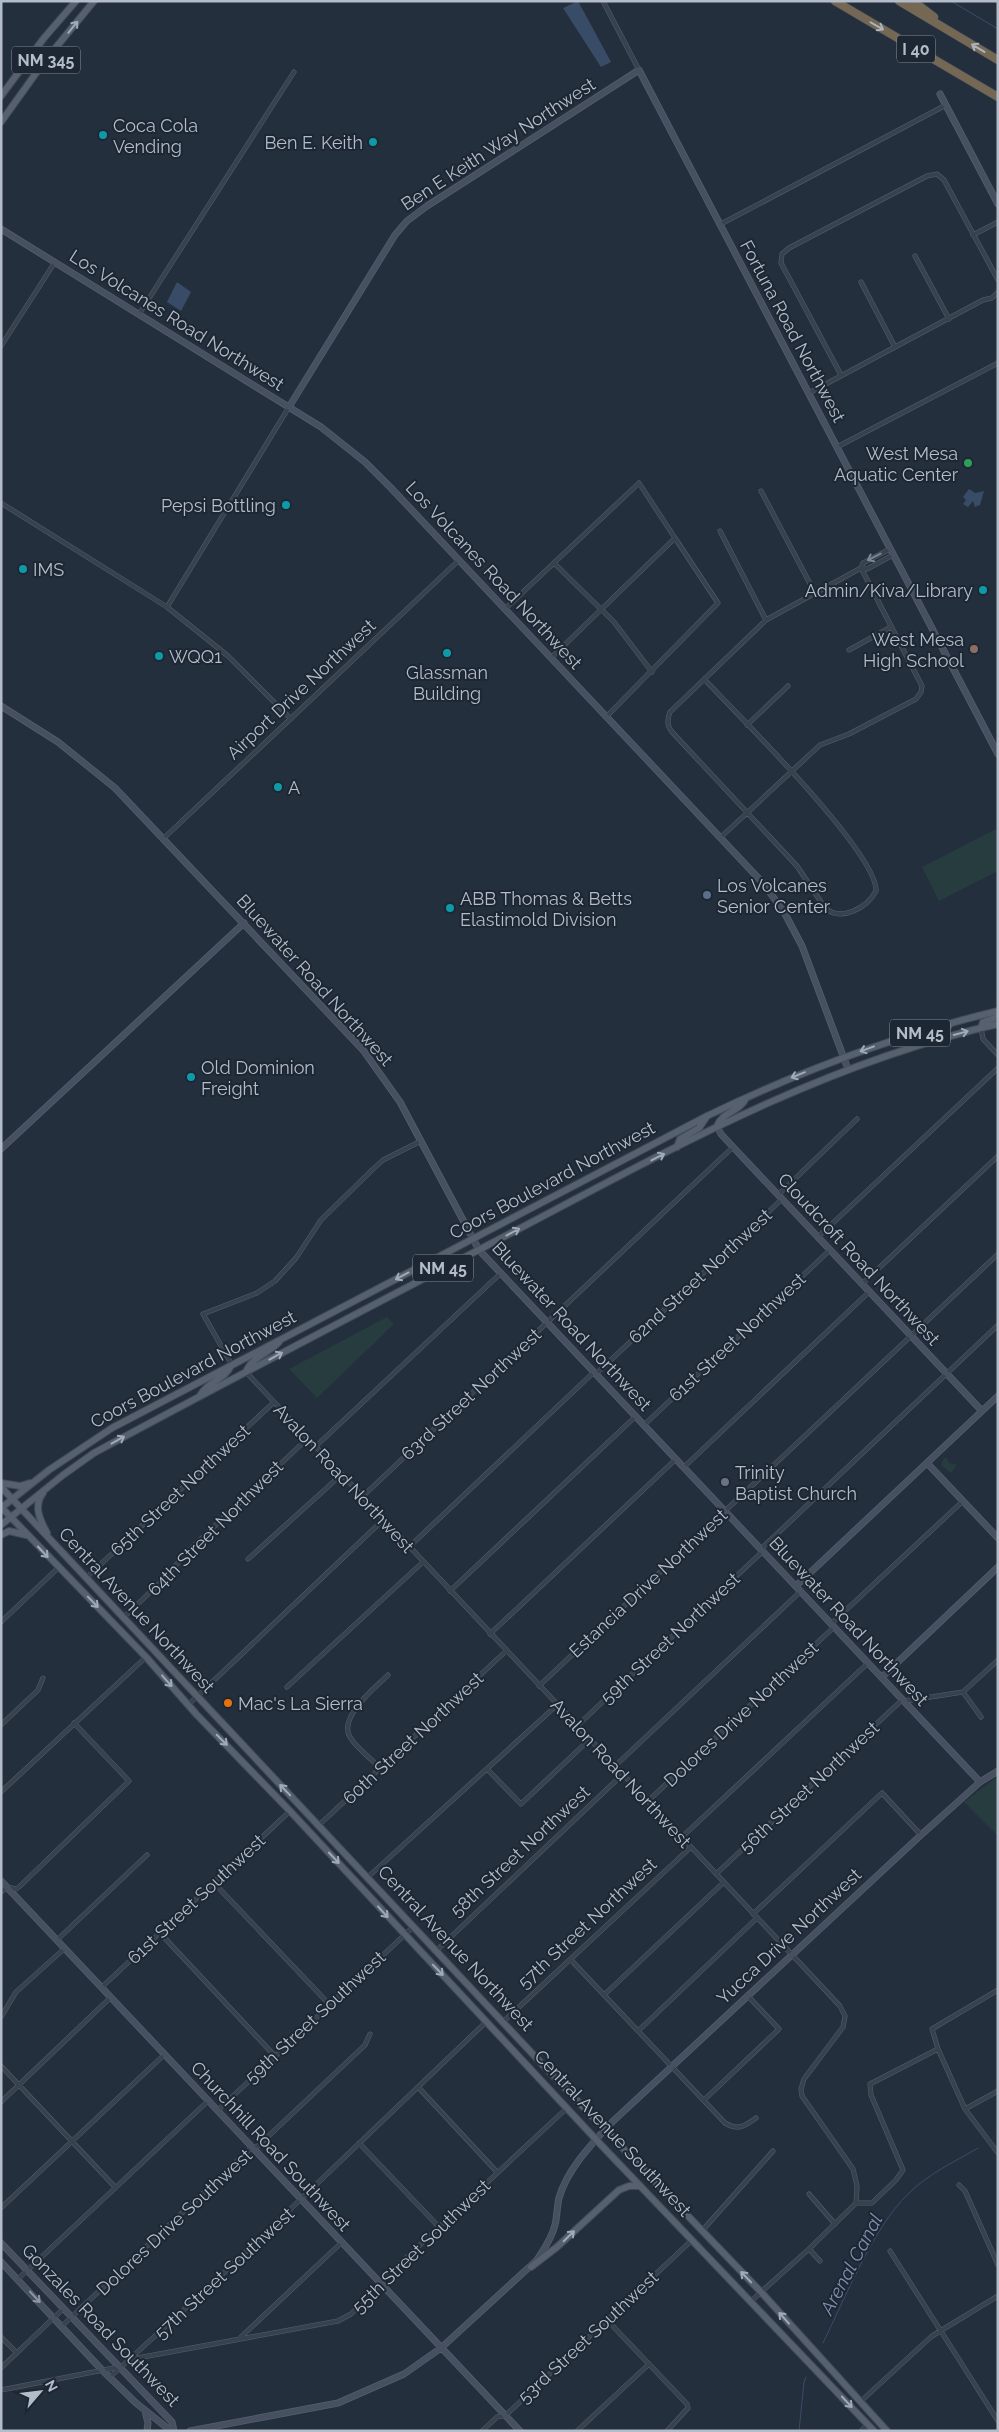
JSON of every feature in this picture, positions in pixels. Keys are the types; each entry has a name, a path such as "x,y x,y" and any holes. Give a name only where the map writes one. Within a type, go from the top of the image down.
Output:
{"highway":[{"name":"I 40","path":"835,1 998,97"},
{"name":"I 40","path":"899,1 998,60"},
{"path":"913,1 959,37"}],"main road":[{"name":"NM 345","path":"1,96 44,38 76,1"},
{"name":"NM 345","path":"1,122 44,62 94,1"},
{"name":"Coors Boulevard Northwest","path":"12,1499 89,1441 707,1116 843,1058 889,1041 998,1011"},
{"path":"981,1028 984,1022 998,1017"},
{"path":"914,1047 922,1040 945,1031 950,1024"},
{"name":"Coors Boulevard Northwest","path":"21,1508 94,1453 346,1318 717,1126 848,1069 914,1047 998,1024"},
{"path":"717,1126 721,1118 742,1106 746,1098"},
{"path":"677,1147 680,1138 699,1128 707,1116"},
{"path":"246,1372 254,1360 271,1351 281,1339"},
{"path":"201,1395 205,1387 226,1375 232,1366"},
{"path":"89,1441 94,1453"},
{"path":"1,1485 20,1486 34,1482"},
{"name":"Central Avenue Northwest","path":"1,1485 52,1543 124,1617 701,2232 761,2292 887,2431"},
{"path":"48,1486 38,1500 38,1510 41,1522 52,1543"},
{"name":"NM 45","path":"1,1507 12,1499"},
{"name":"Central Avenue Southwest","path":"1,1507 146,1657 188,1705 568,2107 596,2140 874,2431"},
{"name":"NM 45","path":"1,1525 21,1508"},
{"path":"1,1535 9,1531 28,1536"},
{"path":"531,2267 557,2247 619,2190 629,2186 640,2186"}],"street":[{"name":"Fortuna Road Northwest","path":"604,1 998,754"},
{"name":"Ben E Keith Way Northwest","path":"289,407 392,240 407,221 639,70"},
{"path":"139,314 294,72"},
{"path":"940,94 998,204"},
{"path":"720,224 946,105"},
{"path":"842,375 782,263 782,254 928,176 937,174 944,180 998,280"},
{"path":"973,235 998,222"},
{"name":"Los Volcanes Road Northwest","path":"1,229 289,407 321,428 365,462 425,522 458,561 721,837 775,898 794,928 848,1069"},
{"path":"915,256 949,319"},
{"path":"1,346 55,262"},
{"path":"861,282 895,347"},
{"path":"809,393 992,298 998,292"},
{"path":"837,447 998,364"},
{"path":"167,607 289,407"},
{"path":"505,609 639,483 718,604 607,716"},
{"path":"761,492 815,593"},
{"path":"1,504 167,607 228,656 291,719"},
{"path":"720,531 766,620"},
{"path":"550,658 675,538"},
{"path":"704,679 831,814 874,878 876,891 872,898 855,909 838,915 825,908 797,866 672,732 668,723 670,712 704,679 766,620 861,568 867,568 892,552"},
{"name":"Airport Drive Northwest","path":"164,838 458,561"},
{"path":"554,563 614,622 652,672"},
{"path":"721,837 820,745 849,734 916,699 921,692 922,686 861,568"},
{"path":"849,650 891,627"},
{"path":"748,725 788,686"},
{"name":"Bluewater Road Northwest","path":"1,706 58,742 96,771 164,838 362,1050 389,1085 479,1250 980,1782"},
{"path":"1,1149 244,923"},
{"path":"981,1028 983,1039 998,1055"},
{"path":"818,1237 998,1068"},
{"name":"62nd Street Northwest","path":"409,1547 780,1197 857,1119"},
{"name":"Cloudcroft Road Northwest","path":"717,1126 721,1134 733,1147 982,1411"},
{"path":"232,1366 203,1314 257,1293 275,1281 296,1258 321,1220 370,1171 383,1160 420,1141"},
{"name":"63rd Street Northwest","path":"362,1497 733,1147"},
{"path":"862,1284 998,1156"},
{"name":"61st Street Northwest","path":"644,1425 830,1250"},
{"name":"Estancia Drive Northwest","path":"539,1686 998,1254"},
{"path":"315,1447 501,1272"},
{"path":"684,1467 869,1292"},
{"name":"59th Street Northwest","path":"577,1726 998,1325"},
{"name":"Avalon Road Northwest","path":"246,1372 840,2006 846,2016 843,2027 804,2079 801,2089 802,2096 853,2169 857,2186 856,2203"},
{"path":"615,1766 998,1396"},
{"name":"65th Street Northwest","path":"86,1578 273,1403"},
{"path":"450,1591 636,1416"},
{"name":"64th Street Northwest","path":"124,1617 164,1578 187,1552 307,1439"},
{"path":"490,1634 676,1459"},
{"path":"927,1463 998,1538"},
{"path":"248,1559 341,1475"},
{"name":"Dolores Drive Northwest","path":"648,1801 963,1501"},
{"path":"188,1705 383,1520"},
{"path":"287,1687 423,1562"},
{"path":"882,1677 998,1567"},
{"path":"1,1622 58,1568"},
{"name":"60th Street Northwest","path":"319,1825 506,1651"},
{"path":"1,1792 146,1657"},
{"path":"904,1700 963,1692 998,1660"},
{"path":"682,1837 868,1663"},
{"path":"380,1768 354,1743 349,1736 346,1726 352,1712 388,1674"},
{"path":"1,1725 38,1690 43,1678"},
{"path":"963,1692 981,1717"},
{"name":"56th Street Northwest","path":"716,1874 904,1700"},
{"path":"368,1877 487,1770 556,1704"},
{"path":"1,1892 7,1887 16,1889 19,1887 129,1781 74,1723"},
{"path":"487,1770 521,1804 590,1739"},
{"name":"Yucca Drive Northwest","path":"190,2431 338,2403 404,2374 441,2348 531,2267 549,2242 555,2226 559,2198 569,2175 606,2129 746,1995 921,1834 980,1782 998,1771"},
{"name":"58th Street Northwest","path":"437,1950 623,1774"},
{"path":"753,1914 882,1793 921,1834"},
{"name":"61st Street Southwest","path":"102,1987 290,1811"},
{"name":"57th Street Northwest","path":"504,2021 691,1847"},
{"path":"57,1940 147,1855"},
{"name":"Churchhill Road Southwest","path":"1,1881 520,2431"},
{"path":"213,1882 329,2004"},
{"path":"604,1995 724,1882"},
{"path":"638,2031 757,1918"},
{"name":"59th Street Southwest","path":"218,2110 274,2055 414,1926"},
{"path":"160,1933 274,2055"},
{"path":"1,2018 16,1992 65,1948"},
{"path":"571,1960 725,2123 732,2127 744,2127 756,2118"},
{"path":"998,1990 932,2030 938,2049 965,2109 998,2153"},
{"path":"704,2100 779,2030 746,1995"},
{"path":"1,2102 112,1997"},
{"name":"57th Street Southwest","path":"110,2377 132,2359 301,2200 304,2194 487,2021"},
{"name":"Dolores Drive Southwest","path":"62,2326 252,2147 258,2146 366,2044 370,2034"},
{"path":"750,2302 809,2249 856,2203 872,2203 896,2180 903,2170 871,2094 870,2084 938,2049"},
{"path":"1,2208 165,2054"},
{"path":"1,2066 115,2187"},
{"path":"418,2087 498,2172"},
{"path":"965,2109 998,2091"},
{"path":"18,2279 209,2100"},
{"name":"55th Street Southwest","path":"132,2359 344,2319 377,2290 379,2283 568,2107"},
{"path":"359,2143 439,2227"},
{"path":"701,2232 773,2151"},
{"path":"959,2185 964,2191 998,2264"},
{"path":"809,2194 835,2224"},
{"name":"53rd Street Southwest","path":"482,2431 497,2417 506,2415 692,2240"},
{"name":"Gonzales Road Southwest","path":"1,2243 172,2422 172,2431"},
{"path":"240,2338 341,2243"},
{"path":"809,2249 820,2261"},
{"path":"890,2251 998,2421"},
{"name":"Gonzales Road Southwest","path":"1,2262 103,2371 145,2411 172,2431"},
{"path":"860,2402 941,2330 998,2296"},
{"path":"1,2368 64,2308"},
{"path":"607,2320 686,2404 688,2408 667,2431"},
{"path":"1,2337 17,2353"},
{"path":"577,2431 649,2364"},
{"path":"1,2390 119,2368"},
{"path":"145,2411 148,2423 147,2431"},
{"path":"861,2431 868,2424"}],"green space":[{"path":"998,828 998,871 939,901 922,867"},
{"path":"387,1317 394,1324 317,1398 289,1369"},
{"path":"944,1458 947,1458 949,1463 957,1465 951,1473 941,1465"},
{"path":"998,1776 998,1836 964,1802"}],"water":[{"path":"578,1 611,62 601,67 563,8"},
{"path":"177,282 191,292 181,311 167,302"},
{"path":"969,489 975,493 984,491 980,505 975,507 973,501 968,507 963,504 966,500 963,497"}],"waterway":[{"path":"951,1 998,29"},
{"name":"Arenal Canal","path":"823,2343 861,2264 895,2208 924,2180 978,2148"},
{"path":"799,2431 806,2377"}],"place":[{"name":"Coca Cola Vending","path":"103,135"},
{"name":"Ben E. Keith","path":"373,142"},
{"name":"West Mesa Aquatic Center","path":"968,463"},
{"name":"Pepsi Bottling","path":"286,505"},
{"name":"IMS","path":"23,569"},
{"name":"Admin/Kiva/Library","path":"983,590"},
{"name":"West Mesa High School","path":"974,649"},
{"name":"Glassman Building","path":"447,653"},
{"name":"WQQ1","path":"159,656"},
{"name":"A","path":"278,787"},
{"name":"Los Volcanes Senior Center","path":"707,895"},
{"name":"ABB Thomas & Betts Elastimold Division","path":"450,908"},
{"name":"Old Dominion Freight","path":"191,1077"},
{"name":"Trinity Baptist Church","path":"725,1482"},
{"name":"Mac's La Sierra","path":"228,1703"}]}
